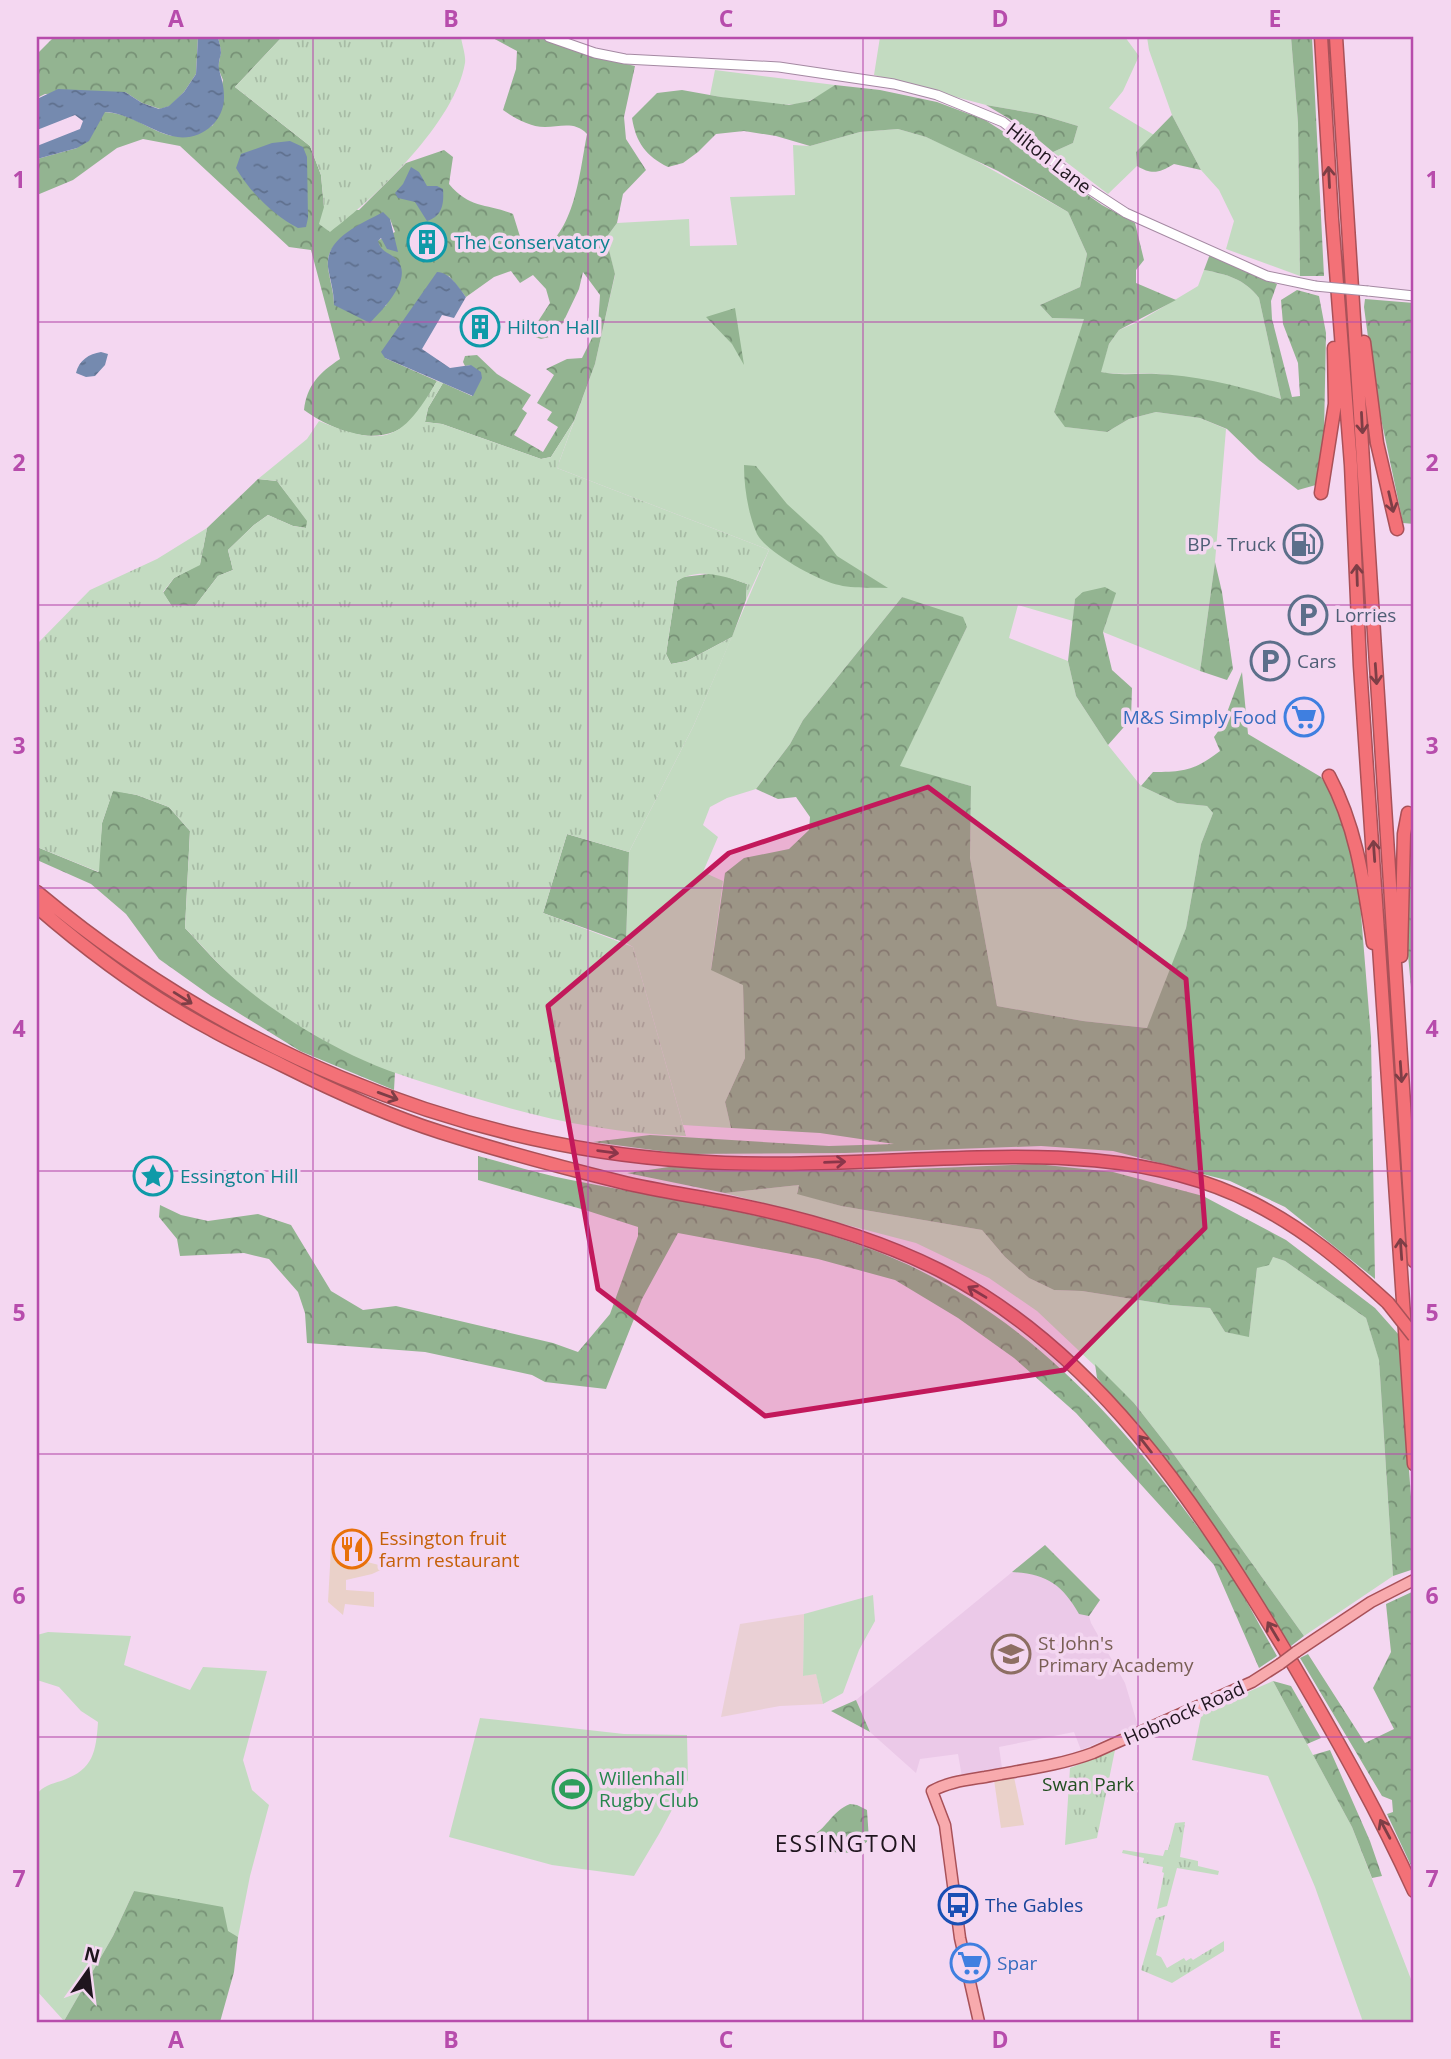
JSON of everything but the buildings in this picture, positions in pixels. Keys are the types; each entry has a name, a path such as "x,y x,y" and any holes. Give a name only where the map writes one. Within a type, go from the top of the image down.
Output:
{"highway":[{"path":"1321,37 1352,477 1360,666 1414,1261"},
{"path":"1336,37 1349,216 1414,1464"},
{"path":"1349,216 1377,443 1397,529"},
{"path":"1321,493 1335,404 1332,219"},
{"path":"1329,776 1343,802 1362,867 1393,1047"},
{"path":"1393,1047 1404,834 1408,813"},
{"path":"37,883 125,961"},
{"path":"37,892 125,961 218,1018 327,1073 440,1114 582,1148 688,1161 771,1165 1034,1155 1089,1158 1168,1171 1252,1202 1293,1225 1334,1254 1388,1303 1414,1336"},
{"path":"37,907 103,959"},
{"path":"37,915 63,935 209,1029 321,1084 436,1131 627,1183 745,1206 846,1232 939,1270 1006,1311 1045,1339 1084,1376 1130,1426 1180,1488 1236,1569 1305,1685 1370,1801 1414,1891"}],"main road":[{"name":"Hobnock Road","path":"979,2022 964,1958 945,1825 932,1791 950,1784 1082,1757 1252,1682 1338,1622 1414,1580"}],"street":[{"name":"Hilton Lane","path":"549,37 595,53 625,59 779,67 894,84 937,95 1003,122 1086,187 1126,214 1267,276 1315,286 1414,296"}],"highlighted area":[{"path":"928,787 1186,979 1205,1228 1064,1370 765,1416 598,1289 548,1006 729,853"}],"shaded area":[{"name":"St John's Primary Academy","path":"1045,1545 1100,1600 1089,1616 1091,1623 1125,1683 1138,1726 1081,1750 1074,1732 999,1747 1002,1768 962,1777 958,1754 920,1759 916,1773 870,1732 856,1700"},
{"path":"331,1548 359,1560 387,1567 372,1574 346,1580 346,1590 374,1592 374,1607 345,1604 343,1615 328,1602"},
{"path":"804,1614 803,1676 816,1673 823,1704 780,1706 721,1717 740,1624"},
{"path":"1014,1777 1024,1825 1001,1828 994,1780"}],"green space":[{"path":"54,37 198,37 196,74 170,106 160,109 142,103 125,92 45,94 37,98 37,54"},
{"path":"218,37 282,37 235,87 310,146 321,175 324,207 359,210 406,163 444,150 453,157 449,184 471,202 513,214 522,243 537,251 550,243 568,217 578,183 587,134 572,126 534,125 503,110 516,69 517,51 491,37 542,37 591,56 635,66 624,117 626,139 646,170 623,194 617,223 606,238 615,274 595,364 574,421 551,457 541,459 442,424 425,422 428,408 443,383 472,396 471,365 465,366 463,362 465,356 477,355 497,374 531,395 522,409 527,413 514,435 543,452 558,427 547,420 552,412 537,403 554,375 546,369 567,359 582,358 598,326 600,295 583,272 579,289 557,335 541,339 517,330 522,318 535,326 550,303 546,289 533,275 520,283 511,271 494,277 466,297 449,276 385,358 437,381 414,418 402,428 388,434 359,435 330,425 304,410 315,380 340,359 311,250 289,247 180,146 143,139 117,148 73,180 37,195 37,159 77,148 104,112 120,114 169,135 196,133 213,125 223,80 218,68 221,51","holes":["390,219 395,232 377,241 379,248 394,258 386,306 334,305 328,266 333,247 350,234"]},
{"path":"282,37 461,37 465,63 458,86 430,133 390,179 330,232 319,224 324,207 321,175 310,146 235,87"},
{"path":"880,37 1125,37 1139,56 1123,91 1109,108 1154,135 1136,152 1137,166 1108,194 1053,152 1073,143 1078,126 874,75"},
{"path":"1147,37 1291,37 1298,123 1300,276 1226,249 1234,221 1219,190 1201,170 1172,115"},
{"path":"1291,37 1312,37 1324,276 1300,276 1298,123"},
{"path":"715,70 835,85 801,103 762,104 710,95"},
{"path":"835,85 880,90 937,102 985,120 1026,146 1037,160 1102,205 1135,223 1144,260 1136,270 1136,283 1176,300 1119,330 1109,344 1101,372 1203,379 1281,399 1259,298 1248,286 1234,278 1204,270 1210,254 1277,284 1271,301 1272,319 1292,397 1300,396 1298,363 1283,324 1281,300 1297,290 1319,296 1326,333 1323,483 1298,490 1259,460 1227,429 1200,418 1156,412 1129,419 1107,432 1065,427 1054,412 1084,319 1052,318 1040,305 1080,287 1087,254 1068,212 998,171 926,137 898,129 860,132 810,146 776,136 744,131 716,134 683,163 668,167 643,148 632,118 657,93 682,90 789,105 810,101"},
{"path":"986,105 1038,114 1078,126 1073,143 1053,152 1023,127"},
{"path":"1172,115 1201,170 1174,164 1151,172 1137,166 1136,152"},
{"path":"898,129 926,137 962,153 1068,212 1087,254 1080,287 1040,305 1052,318 1085,319 1054,412 1066,427 1107,432 1129,419 1156,412 1200,418 1226,429 1215,562 1200,671 1103,632 1115,594 1075,599 1073,621 1018,605 1009,638 1068,661 1076,696 1108,745 1141,786 1177,803 1207,806 1213,813 1201,844 1186,928 1147,1028 1083,1021 997,1006 970,858 971,786 899,767 967,627 902,597 803,720 790,744 756,789 727,798 710,807 703,825 718,837 703,872 723,881 711,969 743,984 745,1058 725,1102 731,1128 683,1125 633,947 626,943 629,852 693,727 769,550 557,468 595,364 615,275 606,238 617,223 689,219 690,246 737,245 730,197 795,195 793,145 810,146 860,132"},
{"path":"1204,270 1234,278 1248,286 1259,298 1281,399 1236,387 1175,376 1100,372 1109,344 1119,330 1138,322 1198,286"},
{"path":"1365,299 1414,303 1414,524 1403,523 1375,390"},
{"path":"735,308 744,365 732,344 706,317"},
{"path":"437,381 443,383 428,408 425,422 442,424 541,459 551,457 574,421 557,468 769,550 746,600 747,584 730,578 694,574 677,581 666,654 671,664 687,661 732,637 693,727 629,852 567,834 543,913 633,947 686,1136 603,1128 496,1104 376,1065 347,1053 297,1025 237,981 185,928 190,831 169,807 137,795 113,791 102,823 99,872 37,847 39,642 90,590 157,559 207,528 200,565 174,578 163,592 171,605 195,606 218,576 233,570 228,550 268,515 293,526 306,528 307,521 277,481 258,479 307,439 319,421 360,435 389,434 413,417"},
{"path":"744,465 756,466 787,504 822,536 837,556 888,588 851,587 830,582 794,565 771,549 757,534 751,518"},
{"path":"258,479 277,481 308,521 306,528 293,526 268,515 228,550 233,570 218,576 195,606 171,605 163,593 174,578 200,564 207,528"},
{"path":"1215,562 1233,669 1227,680 1200,671"},
{"path":"717,573 747,584 746,600 732,637 687,661 671,664 666,654 677,581 683,577"},
{"path":"1105,587 1116,593 1103,632 1112,670 1132,688 1131,719 1108,745 1076,696 1068,661 1075,599 1083,592"},
{"path":"902,597 963,617 967,627 900,766 971,786 970,858 997,1006 1083,1021 1147,1028 1186,928 1201,844 1213,813 1207,806 1177,803 1141,786 1153,772 1189,769 1220,751 1214,737 1222,726 1242,672 1248,734 1321,777 1339,805 1357,865 1371,1037 1375,1279 1285,1207 1230,1181 1113,1151 1041,1146 845,1153 683,1154 593,1142 650,1135 829,1146 894,1144 820,1133 731,1128 725,1102 745,1058 743,985 711,970 725,873 744,858 789,849 809,830 810,817 796,797 778,799 756,789 790,744 803,720"},
{"path":"113,790 137,795 169,807 190,831 185,928 204,949 238,981 293,1021 353,1054 395,1072 394,1090 300,1051 211,996 159,959 126,914 91,884 37,860 37,847 98,872 102,823"},
{"path":"1414,813 1414,1020 1407,944 1411,818"},
{"path":"567,834 629,852 626,943 543,913"},
{"path":"478,1156 559,1178 719,1208 829,1235 915,1268 961,1294 1006,1323 1047,1357 1087,1394 1123,1433 1158,1474 1218,1555 1277,1656 1259,1668 1214,1565 1076,1413 1014,1358 958,1318 895,1280 818,1259 678,1233 642,1299 606,1389 545,1382 532,1375 425,1352 307,1343 305,1313 298,1292 269,1259 244,1253 180,1256 177,1239 159,1217 160,1205 181,1215 208,1221 258,1214 291,1225 331,1291 363,1310 396,1306 553,1343 578,1352 610,1314 638,1236 638,1227 478,1180"},
{"path":"1036,1164 1113,1172 1203,1196 1286,1240 1375,1308 1399,1335 1414,1569 1393,1576 1379,1360 1366,1318 1285,1261 1273,1257 1269,1265 1257,1268 1249,1337 1225,1332 1210,1308 1170,1305 1082,1291 1054,1290 1029,1278 1005,1257 982,1230 841,1206 797,1194 799,1185 725,1193 627,1173 669,1167 888,1170"},
{"path":"799,1185 797,1193 841,1206 982,1230 1005,1257 1029,1278 1054,1290 1082,1291 1170,1305 1210,1308 1225,1332 1249,1336 1257,1268 1273,1257 1285,1261 1366,1318 1379,1359 1393,1576 1304,1636 1134,1403 1037,1311 989,1278 916,1243 725,1193"},
{"path":"1095,1364 1134,1403 1170,1449 1304,1636 1291,1646 1173,1468 1097,1378"},
{"path":"1045,1545 1100,1600 1089,1616 1079,1614 1066,1595 1052,1582 1034,1575 1012,1572"},
{"path":"1414,1591 1414,1872 1387,1814 1393,1812 1392,1800 1382,1796 1300,1658 1308,1654 1365,1743 1394,1729 1373,1688 1391,1652 1386,1604"},
{"path":"873,1595 875,1621 859,1650 843,1693 823,1704 816,1674 803,1676 804,1614"},
{"path":"48,1632 131,1636 124,1665 190,1690 203,1667 267,1671 243,1760 252,1790 269,1805 250,1876 238,1937 134,1891 113,1936 64,2021 37,1991 37,1794 48,1786 72,1777 86,1766 94,1751 98,1722 81,1711 59,1687 37,1680 37,1635"},
{"path":"1273,1681 1352,1827 1414,1987 1414,2022 1363,2022 1315,1887 1268,1776 1192,1760 1202,1712"},
{"path":"1273,1681 1291,1686 1321,1738 1307,1744"},
{"path":"856,1700 870,1732 831,1711"},
{"name":"Willenhall Rugby Club","path":"480,1718 624,1734 687,1735 688,1780 634,1876 552,1865 449,1837"},
{"name":"Swan Park","path":"1115,1750 1097,1838 1065,1845 1070,1768"},
{"path":"1330,1750 1370,1841 1382,1876 1372,1878 1352,1827 1313,1755"},
{"path":"850,1804 867,1810 869,1840 853,1853 831,1852 812,1836 838,1811"},
{"path":"1185,1822 1180,1857 1198,1861 1198,1866 1219,1871 1218,1875 1177,1868 1167,1906 1157,1909 1163,1867 1143,1863 1144,1858 1122,1853 1123,1850 1163,1856 1165,1850 1168,1850 1175,1823"},
{"path":"134,1891 223,1907 228,1931 238,1937 234,1972 220,2022 64,2021 113,1936"},
{"path":"1165,1915 1156,1955 1161,1957 1167,1968 1184,1958 1186,1961 1191,1958 1193,1960 1224,1941 1224,1951 1172,1983 1141,1970 1156,1918"}],"water":[{"path":"198,37 218,37 221,51 219,67 224,88 223,106 220,115 208,129 191,136 172,136 122,115 105,112 89,141 77,148 37,159 37,146 80,129 83,121 75,115 37,130 37,99 58,89 125,92 142,103 159,109 169,106 184,92 196,74"},
{"path":"290,141 303,147 307,157 306,227 298,228 271,210 236,168 241,154 272,143"},
{"path":"411,167 419,172 427,186 443,189 439,212 427,221 415,202 398,198 395,193"},
{"path":"383,212 390,219 398,252 387,249 381,238 379,245 397,260 402,276 394,294 370,323 334,305 329,257 332,247 346,233"},
{"path":"437,272 450,278 466,297 454,318 442,315 422,349 450,368 471,365 481,372 482,378 473,396 385,358 381,352"},
{"path":"101,352 108,354 105,365 95,376 86,377 76,373 85,358"}],"place":[{"name":"The Conservatory","path":"427,242"},
{"name":"Hilton Hall","path":"480,327"},
{"name":"BP - Truck","path":"1303,544"},
{"name":"Lorries","path":"1308,615"},
{"name":"Cars","path":"1270,661"},
{"name":"M&S Simply Food","path":"1304,717"},
{"name":"Essington Hill","path":"153,1176"},
{"name":"Essington fruit farm restaurant","path":"352,1549"},
{"name":"St John's Primary Academy","path":"1011,1654"},
{"name":"Willenhall Rugby Club","path":"572,1789"},
{"name":"The Gables","path":"958,1905"},
{"name":"Spar","path":"970,1963"}],"district":[{"name":"ESSINGTON","path":"847,1843"}]}
